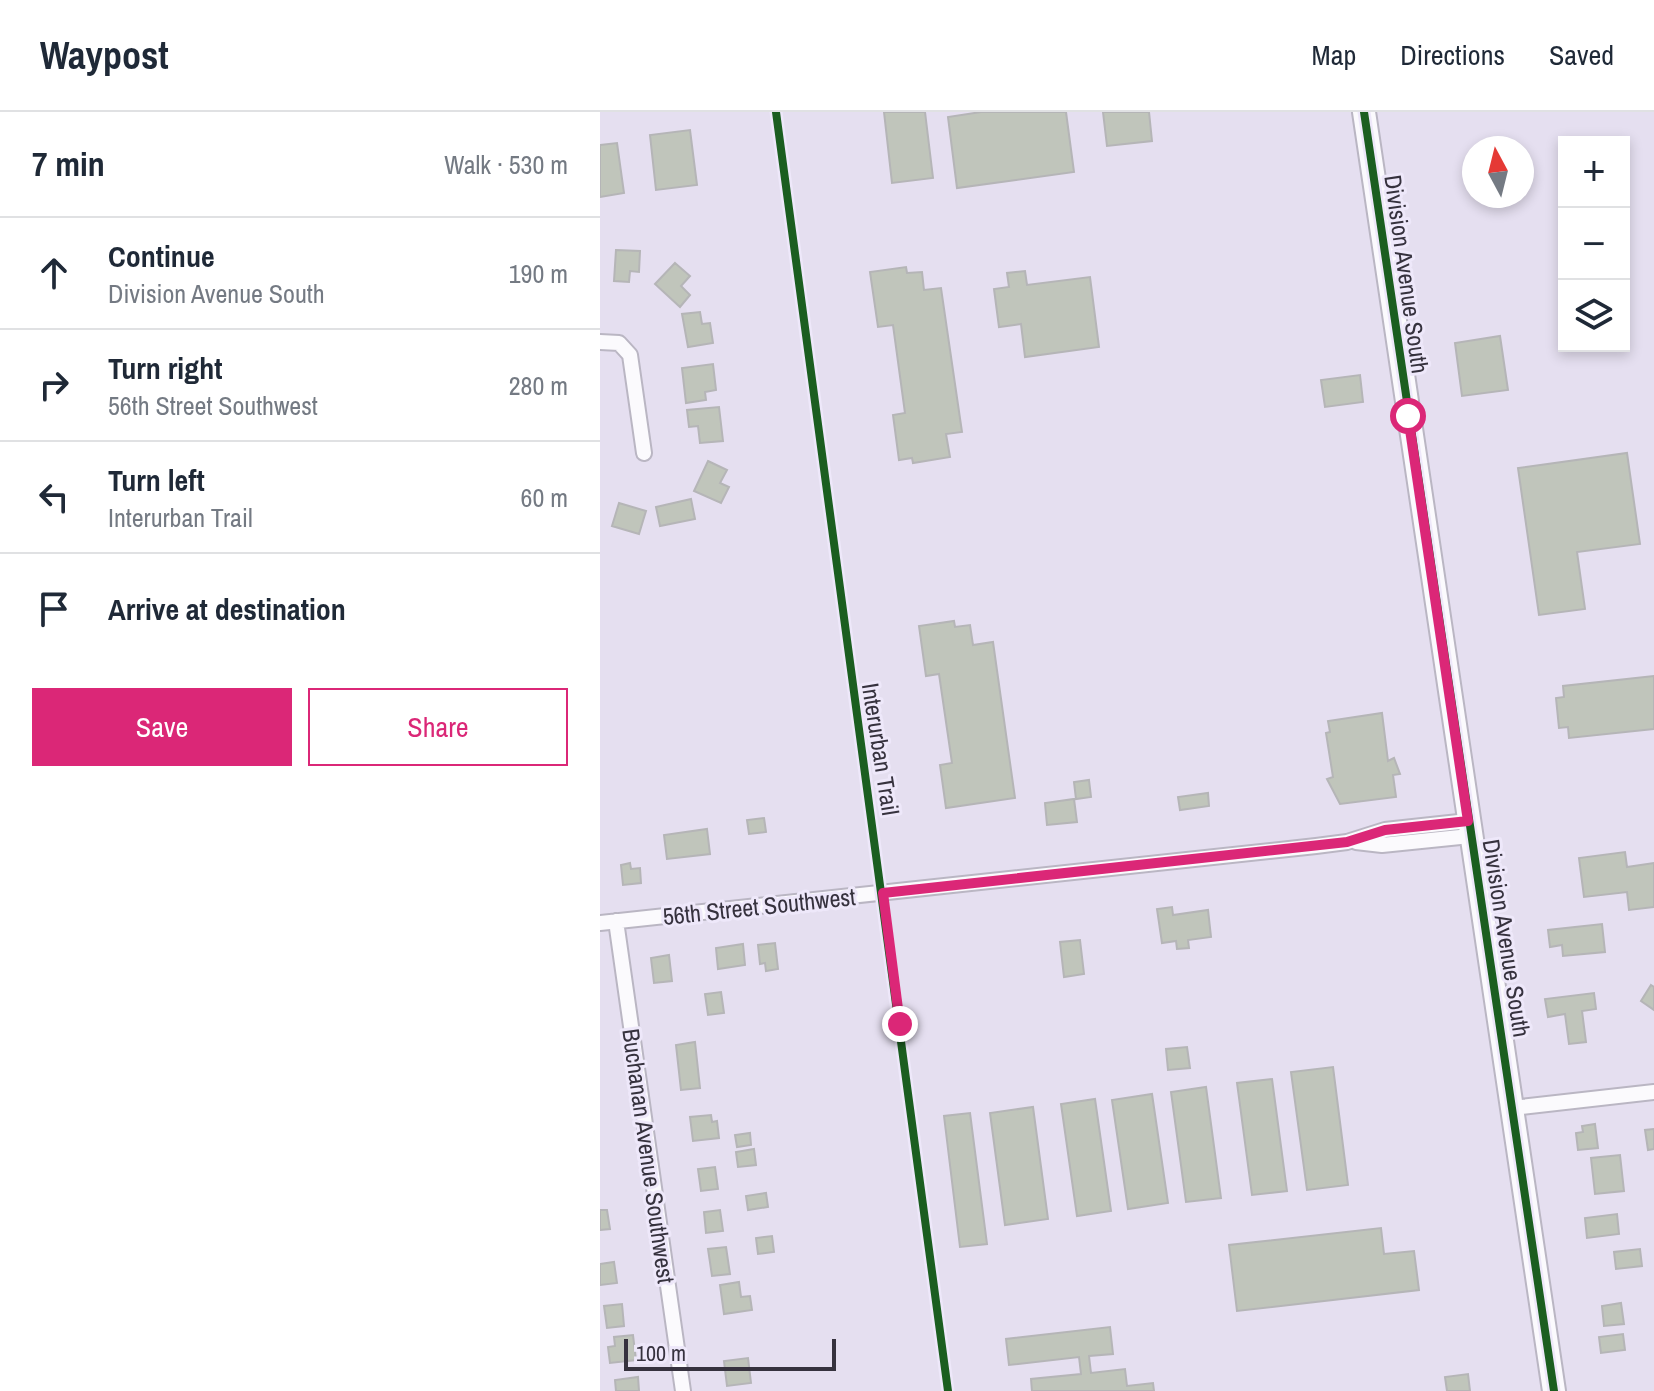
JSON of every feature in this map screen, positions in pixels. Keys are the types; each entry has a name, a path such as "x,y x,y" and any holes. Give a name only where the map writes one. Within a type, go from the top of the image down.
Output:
{"main road":[{"name":"Division Avenue South","path":"1364,112 1554,1391"}],"street":[{"path":"600,342 624,346 634,368 644,453"},
{"name":"56th Street Southwest","path":"600,923 1347,842 1385,830 1469,828"},
{"name":"Buchanan Avenue Southwest","path":"616,921 683,1391"},
{"path":"1512,1108 1654,1092"}],"building":[{"path":"884,112 925,112 933,178 892,183"},
{"path":"981,112 1066,112 1074,172 957,188 948,117"},
{"path":"1103,112 1149,112 1152,141 1107,146"},
{"path":"690,130 697,185 656,190 650,135"},
{"path":"617,143 624,193 600,197 600,145"},
{"path":"616,250 640,251 639,272 630,271 629,282 614,281"},
{"path":"675,263 690,276 681,286 690,295 680,307 655,284"},
{"path":"906,267 907,273 922,272 924,290 941,288 962,432 946,434 950,457 913,463 912,458 899,460 893,415 905,413 893,325 878,327 870,272"},
{"path":"1025,271 1027,285 1090,277 1099,347 1025,357 1021,324 999,327 994,289 1009,287 1007,273"},
{"path":"700,312 702,324 710,323 713,343 688,347 682,314"},
{"path":"1500,336 1508,390 1462,396 1455,343"},
{"path":"713,364 716,390 705,392 706,400 686,403 682,368"},
{"path":"1360,375 1363,402 1325,407 1321,380"},
{"path":"719,407 723,441 700,443 698,426 689,427 687,410"},
{"path":"1627,453 1640,544 1577,552 1585,609 1539,615 1518,468"},
{"path":"708,461 727,470 720,483 729,487 721,503 694,491"},
{"path":"691,499 695,519 660,526 656,507"},
{"path":"619,503 646,511 639,534 612,526"},
{"path":"954,621 955,627 970,625 973,645 993,642 1015,798 946,808 940,765 952,763 939,674 926,676 919,626"},
{"path":"1654,676 1654,729 1569,738 1568,727 1559,728 1556,698 1564,697 1563,686"},
{"path":"1382,713 1388,761 1394,758 1400,774 1393,775 1396,797 1340,804 1327,779 1333,777 1326,733 1330,732 1328,721"},
{"path":"1089,780 1091,797 1076,799 1074,782"},
{"path":"1208,793 1209,806 1180,810 1178,797"},
{"path":"1074,799 1077,822 1047,825 1045,803"},
{"path":"764,818 766,832 749,834 747,820"},
{"path":"707,829 710,854 667,859 664,835"},
{"path":"1625,852 1627,867 1654,863 1654,907 1629,910 1627,892 1584,897 1579,858"},
{"path":"630,863 631,869 640,868 641,883 623,885 621,865"},
{"path":"1172,907 1173,915 1208,910 1211,937 1188,940 1189,948 1177,949 1176,941 1162,943 1157,909"},
{"path":"1602,924 1605,952 1563,956 1562,945 1550,947 1548,930"},
{"path":"1080,940 1084,974 1064,977 1060,942"},
{"path":"775,943 778,969 766,971 765,963 760,964 758,945"},
{"path":"743,944 745,965 718,969 716,948"},
{"path":"669,955 672,981 654,983 651,958"},
{"path":"1651,985 1654,987 1654,1010 1641,1001"},
{"path":"721,992 724,1013 708,1015 705,994"},
{"path":"1594,993 1596,1009 1582,1011 1586,1042 1569,1044 1565,1014 1548,1017 1545,999"},
{"path":"695,1042 700,1088 681,1090 676,1045"},
{"path":"1187,1047 1190,1068 1168,1070 1166,1049"},
{"path":"1333,1067 1348,1185 1307,1190 1291,1072"},
{"path":"1272,1079 1287,1191 1252,1195 1237,1083"},
{"path":"1206,1087 1221,1198 1186,1202 1171,1092"},
{"path":"1152,1094 1168,1203 1128,1209 1112,1100"},
{"path":"1095,1099 1111,1211 1077,1216 1061,1104"},
{"path":"1033,1107 1048,1219 1005,1225 990,1113"},
{"path":"970,1113 987,1244 960,1247 944,1116"},
{"path":"711,1115 712,1122 717,1121 719,1138 693,1141 690,1117"},
{"path":"1595,1124 1598,1148 1578,1150 1576,1133 1583,1132 1582,1126"},
{"path":"1654,1129 1654,1149 1648,1150 1645,1130"},
{"path":"750,1133 751,1145 737,1147 735,1135"},
{"path":"754,1149 756,1165 738,1167 736,1152"},
{"path":"1620,1155 1624,1191 1595,1194 1591,1158"},
{"path":"715,1167 718,1189 701,1191 698,1169"},
{"path":"766,1193 768,1207 748,1210 746,1196"},
{"path":"600,1210 607,1210 610,1229 600,1230"},
{"path":"720,1210 723,1231 706,1233 704,1212"},
{"path":"1617,1214 1619,1234 1587,1238 1585,1218"},
{"path":"1381,1228 1384,1254 1414,1251 1419,1290 1237,1311 1229,1245"},
{"path":"772,1236 774,1252 758,1254 756,1238"},
{"path":"726,1247 730,1274 712,1276 708,1249"},
{"path":"1640,1249 1642,1266 1616,1269 1614,1252"},
{"path":"614,1262 617,1283 600,1285 600,1264"},
{"path":"739,1282 741,1297 750,1296 752,1310 724,1314 720,1285"},
{"path":"1621,1303 1624,1324 1604,1326 1602,1306"},
{"path":"622,1304 624,1326 607,1328 604,1306"},
{"path":"1110,1327 1113,1354 1089,1356 1091,1373 1125,1369 1127,1386 1153,1383 1154,1391 1032,1391 1031,1379 1081,1374 1079,1357 1009,1365 1006,1339"},
{"path":"1623,1334 1625,1350 1601,1353 1599,1337"},
{"path":"633,1335 636,1360 610,1363 608,1347 615,1346 614,1337"},
{"path":"748,1358 751,1383 727,1386 724,1361"},
{"path":"1468,1374 1470,1391 1447,1391 1445,1377"},
{"path":"638,1377 639,1391 616,1391 615,1380"}],"cycle path":[{"name":"Interurban Trail","path":"776,112 948,1391"},
{"path":"1364,112 1554,1391"}],"route":[{"path":"900,1024 883,893 1347,842 1385,830 1468,821 1408,416"}]}
